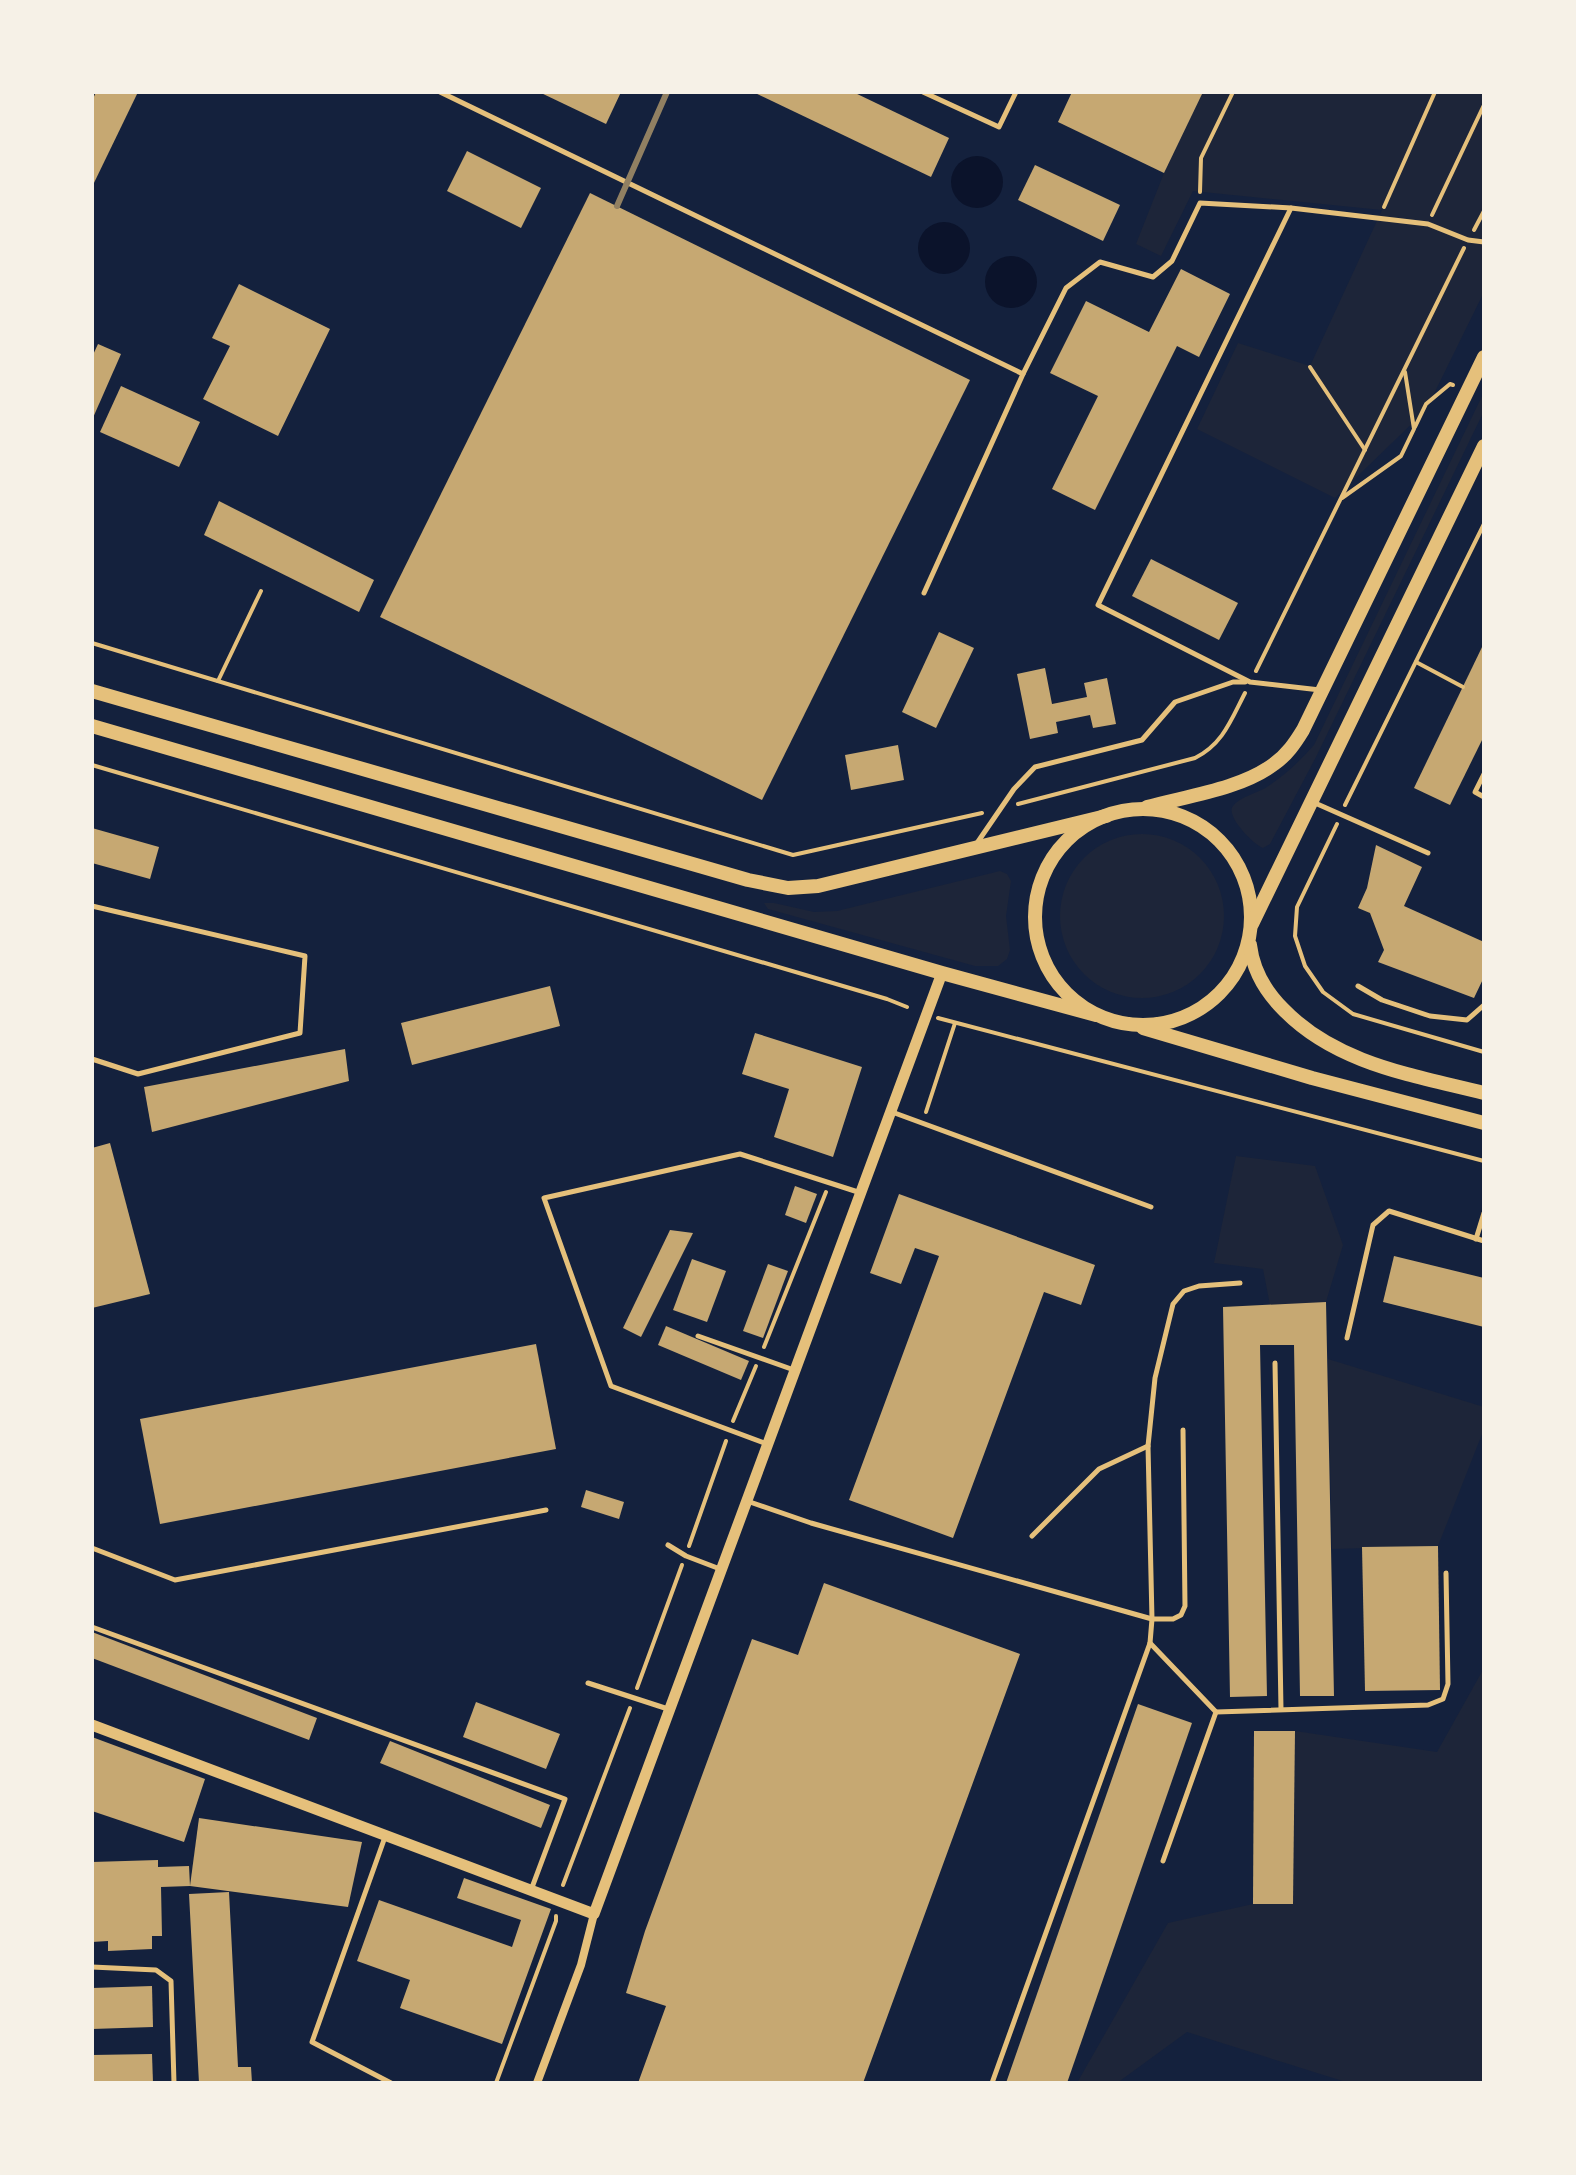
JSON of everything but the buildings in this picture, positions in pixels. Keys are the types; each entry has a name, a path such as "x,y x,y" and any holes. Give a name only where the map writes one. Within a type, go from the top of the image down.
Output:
{"main road":[{"path":"92,691 748,880 788,888 818,886 972,850 1223,787 1274,764 1293,745 1322,690 1484,357"},
{"path":"1135,1026 1173,1020 1206,1005 1234,976 1245,955 1250,932 1311,801 1484,446"},
{"path":"93,729 1312,1078 1484,1123"},
{"path":"1135,810 1166,812 1181,817 1220,841 1245,880 1254,965 1265,988 1292,1019 1313,1037 1357,1059 1484,1093"},
{"path":"1096,1015 1072,1000 1046,967 1036,940 1034,912 1039,884 1060,847 1081,828 1106,816"}],"street":[{"path":"537,2083 581,1965 594,1914 942,973"},
{"path":"92,1725 594,1914"}],"lane":[{"path":"440,92 1023,374"},
{"path":"923,92 999,127 1016,92"},
{"path":"924,593 1023,374 1066,288 1100,262 1153,277 1172,261 1200,203 1291,208 1428,224 1468,240 1484,242"},
{"path":"1250,682 1098,605 1291,208"},
{"path":"972,850 1014,789 1035,767 1142,740 1175,702 1233,682 1322,690"},
{"path":"1484,774 1475,792 1484,797"},
{"path":"1311,801 1428,853"},
{"path":"92,906 305,956 300,1033 138,1074 92,1059"},
{"path":"1358,986 1382,1000 1430,1016 1467,1020 1484,1005"},
{"path":"891,1112 1151,1207"},
{"path":"767,1445 611,1386 544,1198 740,1154 861,1193"},
{"path":"1347,1338 1373,1225 1389,1211 1484,1241"},
{"path":"1476,1239 1484,1213"},
{"path":"992,2083 1150,1643 1148,1446 1155,1378 1173,1304 1184,1291 1199,1286 1240,1283"},
{"path":"698,1336 795,1370"},
{"path":"1275,1363 1281,1709"},
{"path":"747,1501 811,1523 1152,1619 1173,1619 1181,1615 1185,1606 1183,1430"},
{"path":"1032,1536 1099,1469 1148,1446"},
{"path":"92,1548 175,1580 546,1510"},
{"path":"668,1545 686,1556 721,1569"},
{"path":"1150,1643 1216,1712 1428,1705 1443,1699 1448,1684 1446,1573"},
{"path":"92,1627 565,1799 530,1891"},
{"path":"588,1683 669,1709"},
{"path":"1163,1861 1216,1712"},
{"path":"385,1836 312,2042 391,2083"},
{"path":"92,1967 156,1970 171,1981 174,2083"}],"path":[{"path":"1200,203 1201,158 1233,92"},
{"path":"1382,209 1435,92"},
{"path":"1428,224 1484,105"},
{"path":"1474,230 1484,211"},
{"path":"1257,670 1464,250"},
{"path":"1310,367 1365,450"},
{"path":"1404,370 1414,429"},
{"path":"1340,499 1401,456 1426,404 1450,384 1455,385"},
{"path":"1484,524 1482,534 1297,907 1295,936 1305,966 1323,992 1353,1014 1484,1052"},
{"path":"218,681 261,591"},
{"path":"92,643 793,855 973,815"},
{"path":"1416,662 1463,687"},
{"path":"1018,804 1195,758 1209,750 1224,733 1243,697"},
{"path":"92,765 907,1007"},
{"path":"936,1017 1484,1161"},
{"path":"922,1123 955,1023"},
{"path":"563,1885 634,1699 729,1431 830,1182"},
{"path":"496,2083 556,1921 555,1906"}],"shaded area":[{"path":"1203,92 1484,92 1484,292 1426,410 1335,498 1197,429 1238,343 1310,366 1382,210 1193,191 1161,256 1136,244 1164,173"},
{"path":"977,156 995,164 1003,182 995,200 977,208 959,200 951,182 959,164"},
{"path":"944,222 962,230 970,248 962,266 944,274 926,266 918,248 926,230"},
{"path":"1011,256 1029,264 1037,282 1029,300 1011,308 993,300 985,282 993,264"},
{"path":"1484,392 1484,411 1316,757 1270,844 1263,848 1247,836 1237,823 1233,806 1280,778 1314,745"},
{"path":"1142,834 1173,840 1200,858 1218,885 1224,916 1218,947 1200,974 1173,992 1142,998 1111,992 1084,974 1066,947 1060,916 1066,885 1084,858 1111,840"},
{"path":"1000,871 1007,874 1011,881 1006,916 1010,950 1007,959 998,966 975,966 768,909 764,903 814,912 837,911"},
{"path":"1236,1156 1315,1166 1343,1245 1326,1302 1270,1305 1263,1269 1214,1263"},
{"path":"1328,1359 1484,1407 1484,1429 1438,1546 1332,1549"},
{"path":"1484,1668 1484,2083 1349,2083 1187,2032 1117,2083 1077,2083 1168,1923 1253,1904 1293,1904 1295,1731 1437,1752"}],"railway":[{"path":"617,206 667,92"}]}
